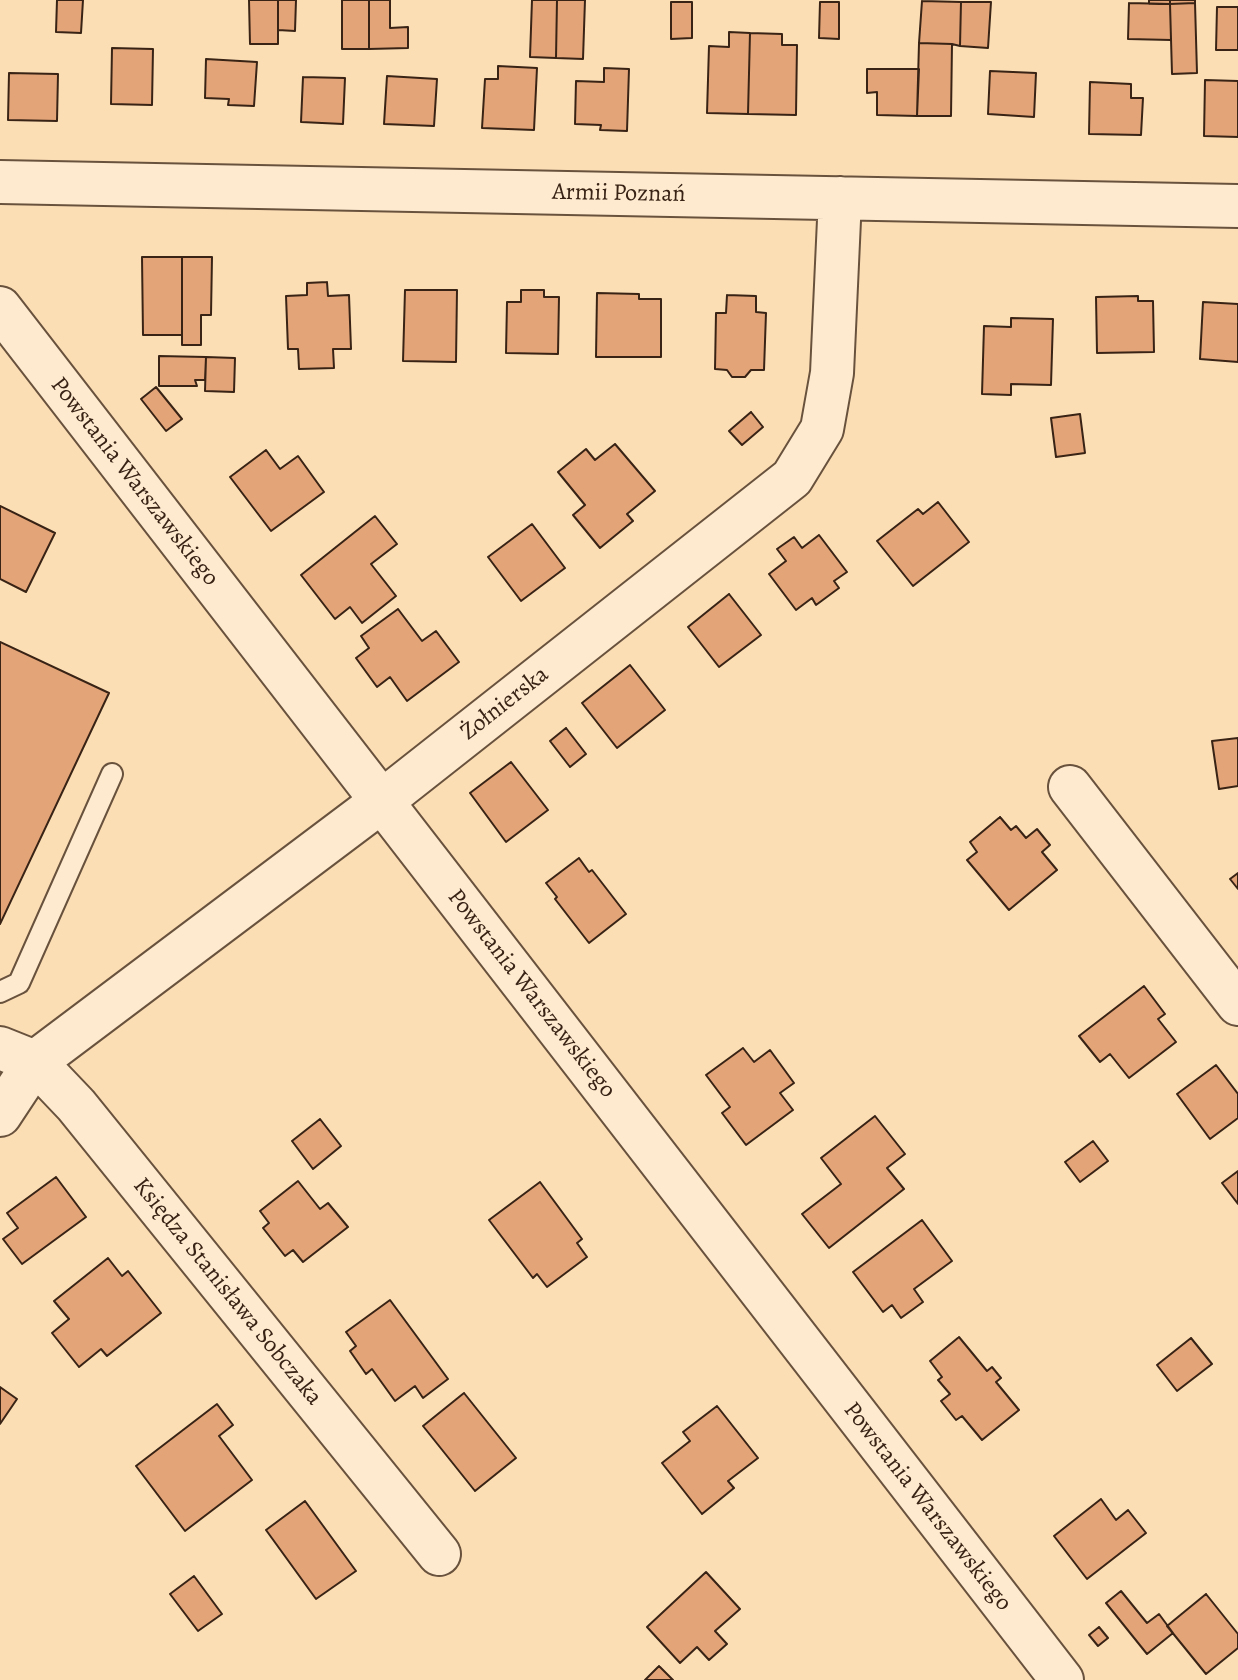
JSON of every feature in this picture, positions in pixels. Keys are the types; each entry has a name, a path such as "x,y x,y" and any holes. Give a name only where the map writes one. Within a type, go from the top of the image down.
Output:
{"street":[{"name":"Armii Poznań","path":"0,182 1238,206"},
{"name":"Żołnierska","path":"0,1115 17,1055 382,801 792,478 822,429 832,373 840,198"},
{"name":"Powstania Warszawskiego","path":"5,326 382,801 1062,1680"},
{"path":"1070,787 1238,1004"},
{"name":"Księdza Stanisława Sobczaka","path":"17,1055 76,1105 439,1554"}],"lane":[{"path":"0,992 19,983 112,774"}],"building":[{"path":"57,0 83,0 81,33 56,32"},
{"path":"249,0 278,0 278,44 250,44"},
{"path":"278,0 296,0 295,31 278,30"},
{"path":"342,0 369,0 369,49 342,49"},
{"path":"369,0 390,0 390,28 408,27 408,48 369,49"},
{"path":"532,0 557,0 556,58 530,57"},
{"path":"557,0 585,0 583,59 556,58"},
{"path":"1149,0 1170,0 1170,4 1149,4"},
{"path":"1170,0 1195,0 1195,3 1170,4"},
{"path":"922,1 961,2 960,46 919,43"},
{"path":"671,2 692,2 692,38 671,39"},
{"path":"820,2 839,2 839,39 819,38"},
{"path":"961,2 991,2 988,48 960,46"},
{"path":"1129,3 1170,4 1171,40 1128,39"},
{"path":"1195,3 1197,73 1172,74 1170,4"},
{"path":"1217,7 1238,7 1238,50 1216,50"},
{"path":"729,32 750,33 748,114 707,113 709,46 729,47"},
{"path":"750,33 782,34 782,45 797,45 796,115 748,114"},
{"path":"919,43 952,44 951,116 917,116"},
{"path":"112,48 153,49 152,105 111,104"},
{"path":"206,59 257,62 254,106 228,105 229,99 205,98"},
{"path":"498,66 537,68 534,130 482,128 485,79 498,79"},
{"path":"604,68 629,69 627,131 600,130 601,125 575,124 576,81 604,82"},
{"path":"867,69 919,69 917,116 877,115 877,92 867,93"},
{"path":"990,71 1036,73 1034,117 988,114"},
{"path":"9,73 58,74 57,121 8,120"},
{"path":"387,76 437,79 434,126 384,124"},
{"path":"303,77 345,78 343,124 301,122"},
{"path":"1205,80 1238,81 1238,137 1204,136"},
{"path":"1090,82 1131,84 1131,98 1143,98 1141,135 1089,134"},
{"path":"142,257 182,257 182,335 143,335"},
{"path":"182,257 212,257 211,315 201,315 201,345 182,345"},
{"path":"327,282 328,296 349,295 351,349 333,349 334,368 299,369 298,349 288,349 286,296 307,295 307,283"},
{"path":"405,290 457,290 456,362 403,361"},
{"path":"521,290 544,290 544,297 559,297 558,354 506,353 507,302 521,302"},
{"path":"597,293 639,294 639,299 661,299 661,357 596,357"},
{"path":"727,295 756,296 756,312 766,313 764,370 751,370 745,377 732,377 727,370 715,369 716,313 726,313"},
{"path":"1138,296 1138,301 1153,301 1154,352 1097,353 1096,297"},
{"path":"1203,302 1238,304 1238,362 1200,359"},
{"path":"1011,318 1053,319 1051,385 1011,384 1011,395 982,394 984,326 1011,327"},
{"path":"159,356 206,357 205,380 195,380 197,386 159,386"},
{"path":"206,357 235,358 234,392 205,391"},
{"path":"156,387 182,419 166,431 141,399"},
{"path":"751,412 763,427 742,445 729,431"},
{"path":"1080,414 1085,453 1056,457 1051,418"},
{"path":"615,444 655,491 627,514 633,521 600,548 573,515 585,505 558,472 586,449 595,460"},
{"path":"266,450 280,469 298,456 324,492 271,531 230,477"},
{"path":"938,502 969,542 913,586 877,541 918,509 923,514"},
{"path":"0,506 55,533 26,592 0,579"},
{"path":"375,516 397,544 371,564 396,596 362,623 350,607 335,619 301,575"},
{"path":"532,524 565,568 521,601 488,557"},
{"path":"819,535 847,572 834,581 839,588 816,605 812,598 796,610 769,574 786,561 777,549 794,537 802,548"},
{"path":"729,594 761,635 719,667 688,627"},
{"path":"398,609 422,641 436,631 459,662 407,701 390,677 377,687 356,658 369,648 361,636"},
{"path":"0,642 109,693 0,924"},
{"path":"630,665 665,710 617,748 582,703"},
{"path":"566,728 586,754 570,767 550,741"},
{"path":"1238,738 1238,786 1219,789 1212,741"},
{"path":"511,762 548,810 506,842 470,793"},
{"path":"1000,817 1011,830 1016,826 1026,838 1037,829 1050,845 1042,852 1057,870 1009,910 967,860 977,852 970,842"},
{"path":"579,858 626,914 589,943 546,883"},
{"path":"1238,873 1238,889 1230,879"},
{"path":"1144,986 1165,1014 1158,1019 1176,1042 1129,1078 1110,1054 1100,1062 1079,1036"},
{"path":"743,1048 754,1062 770,1050 794,1083 780,1093 793,1110 746,1145 722,1113 730,1107 706,1075"},
{"path":"1216,1065 1238,1094 1238,1118 1210,1139 1177,1094"},
{"path":"875,1116 905,1154 887,1168 904,1189 829,1248 802,1214 841,1184 821,1158"},
{"path":"320,1119 341,1146 313,1169 292,1141"},
{"path":"1093,1141 1108,1161 1080,1182 1065,1162"},
{"path":"1238,1171 1238,1204 1222,1183"},
{"path":"56,1177 86,1217 22,1264 3,1239 18,1228 7,1213"},
{"path":"298,1181 320,1209 328,1203 348,1227 303,1262 293,1250 285,1256 263,1228 269,1223 260,1211"},
{"path":"540,1182 582,1239 577,1243 587,1257 547,1287 537,1274 533,1278 489,1220"},
{"path":"922,1220 952,1261 914,1289 923,1302 901,1318 892,1305 883,1312 853,1272"},
{"path":"108,1258 122,1276 128,1271 161,1313 107,1356 101,1349 79,1367 52,1333 69,1319 54,1301"},
{"path":"390,1300 448,1379 423,1398 415,1386 395,1401 372,1369 366,1374 350,1351 356,1346 346,1332"},
{"path":"959,1337 987,1371 992,1367 1001,1378 996,1382 1019,1410 982,1440 962,1416 956,1420 941,1401 950,1394 938,1380 942,1377 930,1361"},
{"path":"1191,1338 1212,1364 1177,1391 1157,1365"},
{"path":"0,1387 17,1399 0,1424"},
{"path":"464,1393 516,1458 475,1491 423,1426"},
{"path":"217,1404 233,1425 219,1436 252,1480 185,1531 136,1466"},
{"path":"717,1406 758,1458 728,1481 734,1488 702,1514 662,1463 690,1441 683,1432"},
{"path":"1101,1499 1116,1520 1128,1510 1146,1533 1087,1579 1054,1536"},
{"path":"305,1501 356,1571 316,1599 266,1530"},
{"path":"706,1572 740,1609 715,1631 727,1644 709,1660 697,1647 680,1663 647,1627"},
{"path":"194,1576 222,1614 198,1631 170,1594"},
{"path":"1121,1591 1147,1623 1159,1614 1173,1633 1147,1654 1106,1603"},
{"path":"1206,1594 1238,1634 1238,1648 1206,1674 1167,1626"},
{"path":"1099,1627 1108,1638 1098,1646 1089,1635"},
{"path":"659,1666 673,1680 645,1680"}]}
